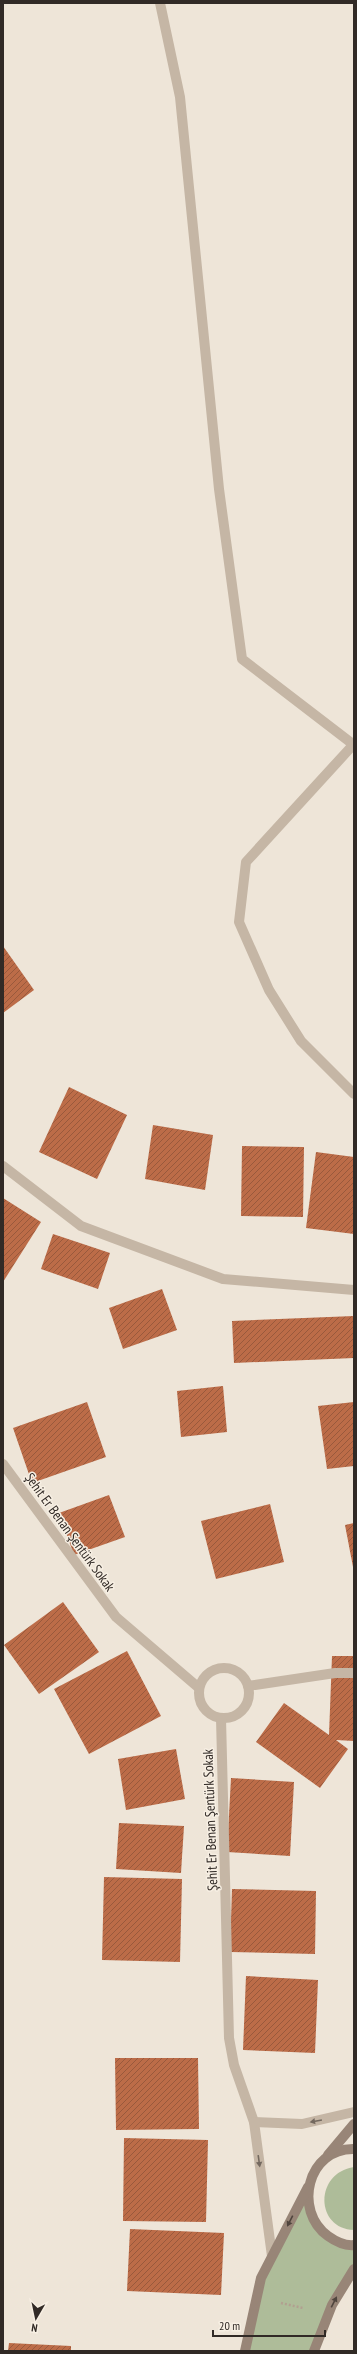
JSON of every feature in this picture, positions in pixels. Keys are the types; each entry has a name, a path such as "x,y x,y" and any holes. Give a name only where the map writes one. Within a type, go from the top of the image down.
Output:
{"main road":[{"path":"244,2351 261,2278 308,2187 314,2172 354,2124"},
{"path":"324,2161 337,2152 354,2149"},
{"path":"308,2187 307,2202 312,2218 321,2232 335,2241 354,2246"},
{"path":"314,2351 332,2305 354,2269"}],"street":[{"path":"160,3 180,97 218,489 242,659 354,745 246,862 239,922 268,990 301,1041 354,1094"},
{"path":"3,1166 81,1226 223,1279 354,1290"},
{"name":"Şehit Er Benan Şentürk Sokak","path":"3,1464 116,1617 199,1688"},
{"path":"223,1668 239,1672 245,1678 248,1686 247,1702 243,1709 237,1714 221,1718 206,1711 201,1705 199,1688 207,1674 223,1668"},
{"path":"248,1686 336,1672 354,1673"},
{"name":"Şehit Er Benan Şentürk Sokak","path":"221,1718 229,2038 234,2065 254,2122 272,2256"},
{"path":"254,2122 302,2124 354,2112"}],"path":[{"path":"257,2296 329,2315"}],"green space":[{"path":"354,2167 354,2230 341,2227 332,2221 326,2211 324,2200 326,2189 332,2179 341,2171"},
{"path":"308,2187 321,2232 354,2245 354,2269 314,2351 245,2351 261,2278"}],"building":[{"path":"3,946 34,990 3,1013"},
{"path":"69,1087 127,1115 97,1179 39,1152"},
{"path":"153,1125 213,1135 205,1190 145,1179"},
{"path":"242,1146 304,1147 303,1217 241,1216"},
{"path":"316,1152 354,1157 354,1234 306,1228"},
{"path":"3,1198 41,1222 3,1282"},
{"path":"53,1234 110,1253 98,1289 41,1269"},
{"path":"162,1289 177,1330 123,1349 109,1308"},
{"path":"354,1316 354,1358 234,1363 232,1321"},
{"path":"223,1386 227,1432 181,1437 177,1391"},
{"path":"87,1402 106,1457 32,1483 13,1428"},
{"path":"354,1402 354,1466 327,1469 318,1406"},
{"path":"109,1495 125,1537 74,1555 59,1513"},
{"path":"270,1504 284,1562 216,1579 201,1521"},
{"path":"354,1523 354,1567 353,1567 345,1525"},
{"path":"63,1602 99,1652 39,1694 4,1645"},
{"path":"127,1651 161,1716 89,1754 54,1689"},
{"path":"332,1656 354,1656 354,1741 336,1740 348,1749 320,1788 256,1742 284,1703 329,1735"},
{"path":"176,1749 185,1799 126,1810 118,1759"},
{"path":"231,1778 294,1782 290,1856 227,1852"},
{"path":"119,1823 184,1826 181,1873 116,1869"},
{"path":"104,1877 182,1879 180,1962 102,1960"},
{"path":"232,1889 316,1891 315,1954 230,1952"},
{"path":"246,1976 318,1980 315,2053 243,2050"},
{"path":"115,2058 198,2058 199,2129 116,2130"},
{"path":"124,2138 208,2140 206,2222 123,2221"},
{"path":"130,2229 224,2233 221,2295 127,2291"},
{"path":"9,2343 71,2346 71,2351 8,2351"}]}
